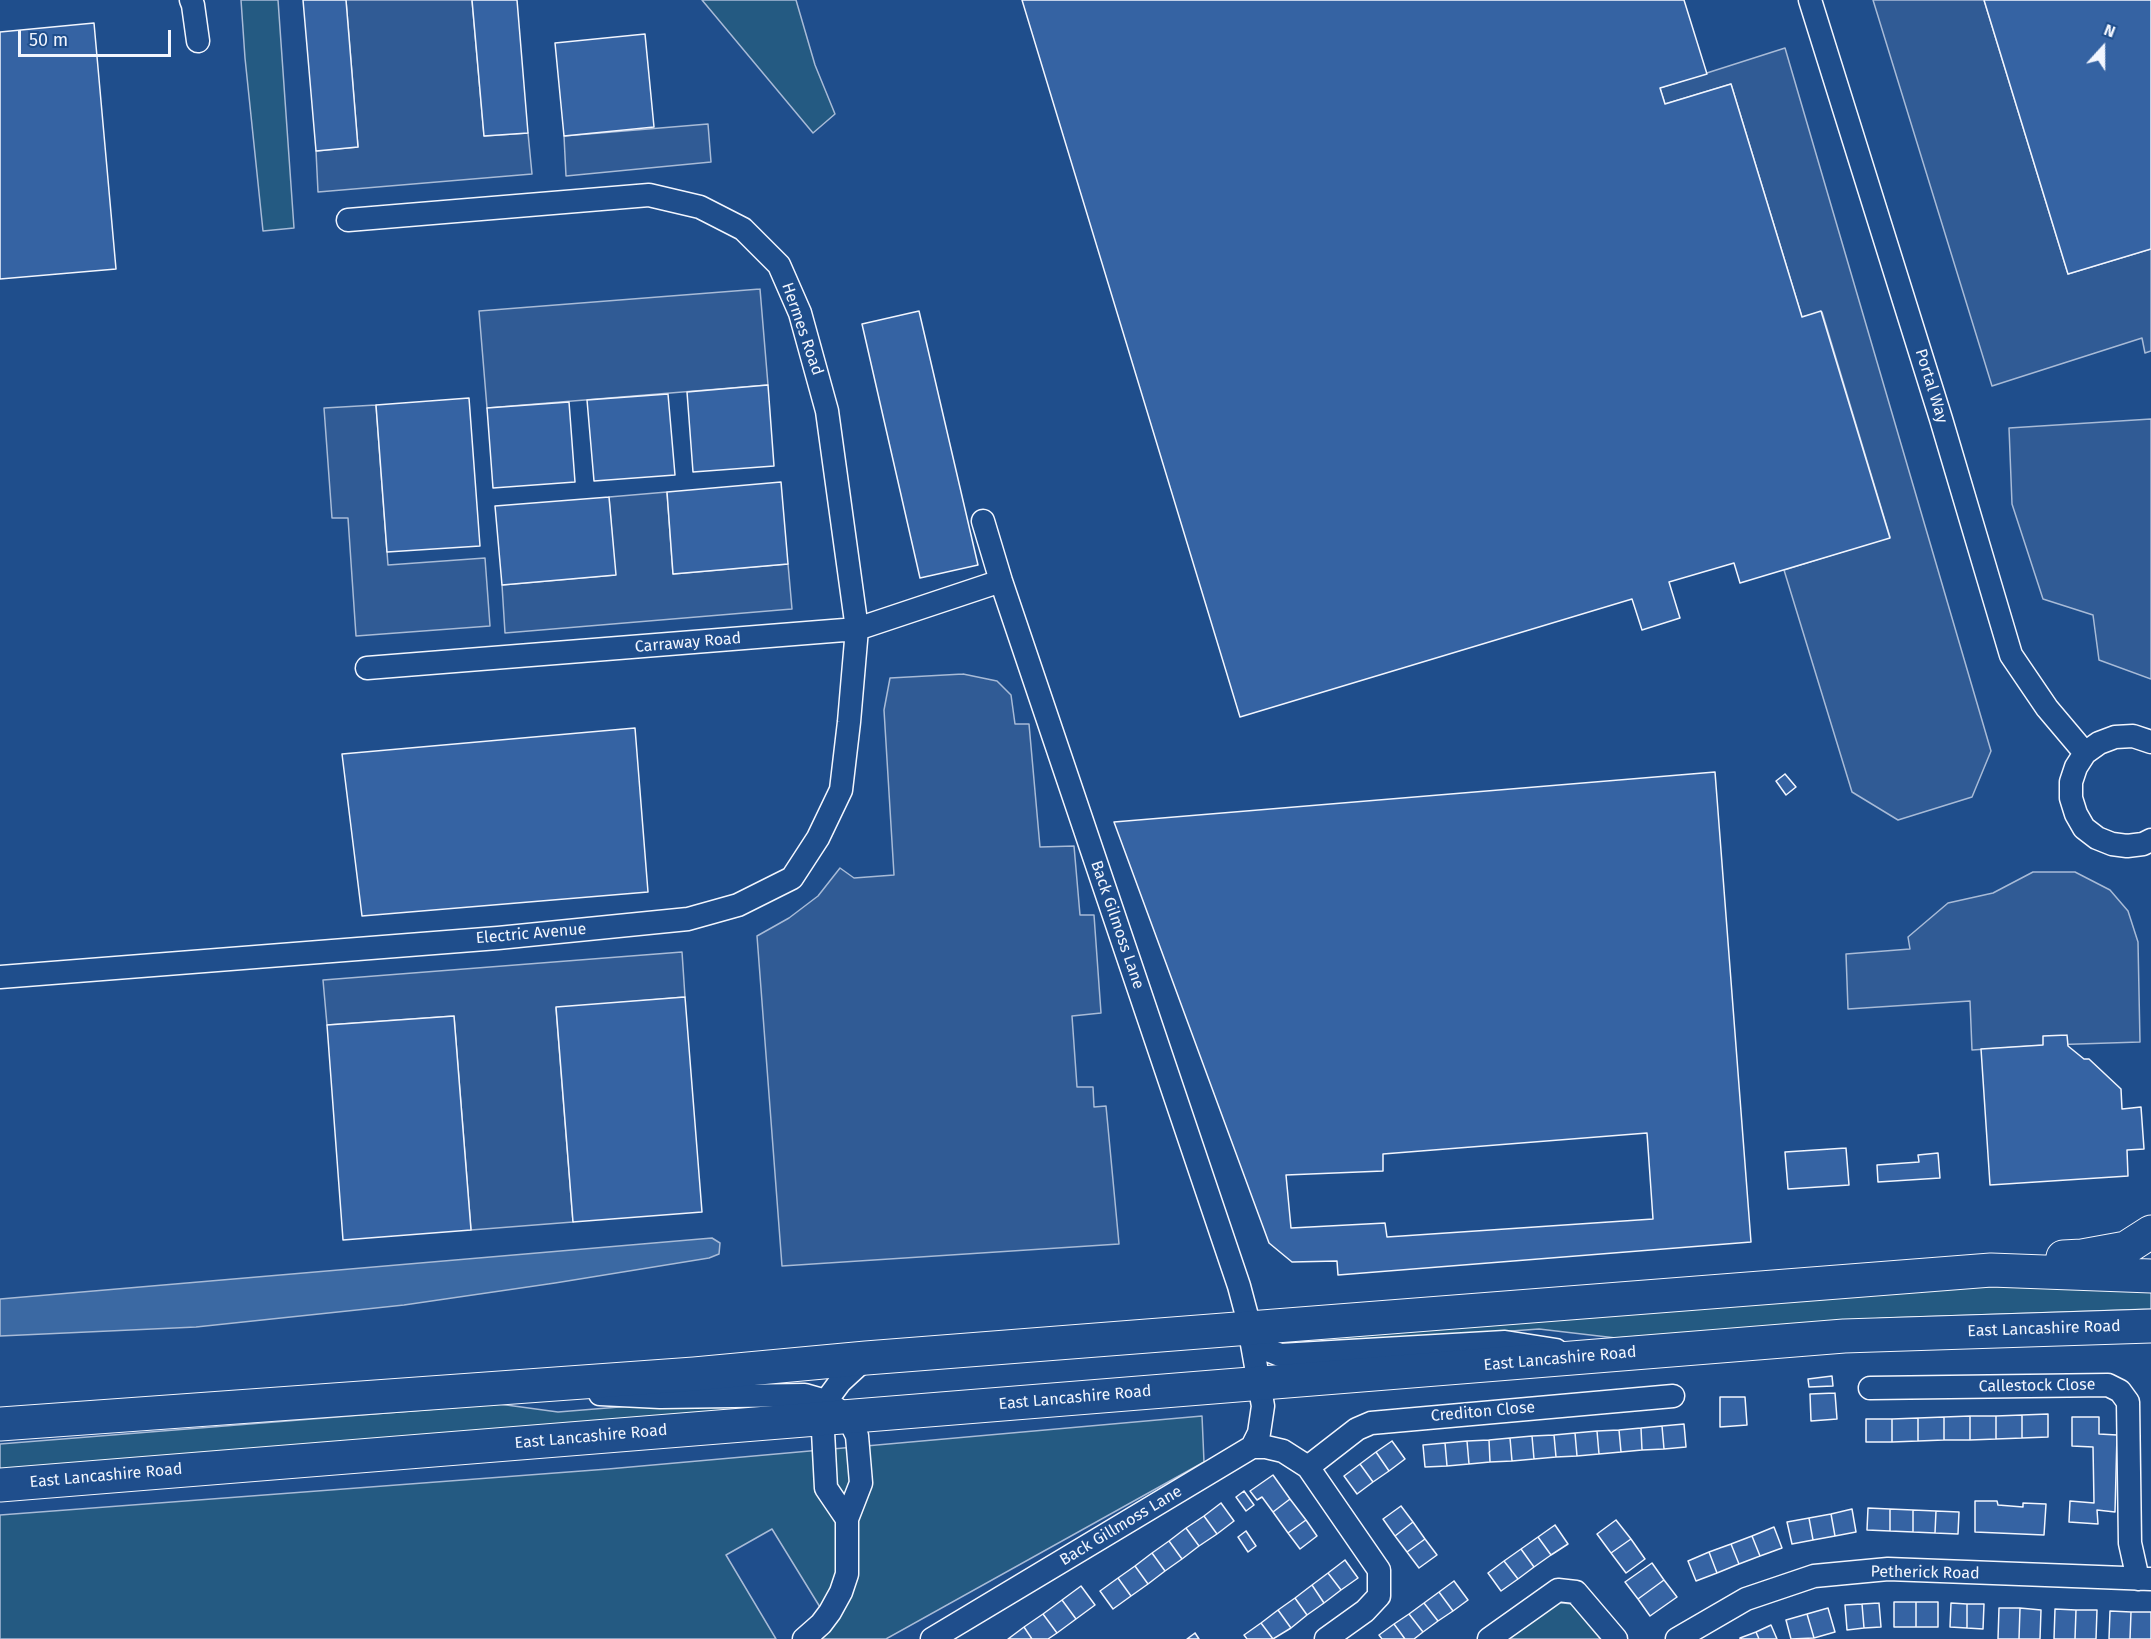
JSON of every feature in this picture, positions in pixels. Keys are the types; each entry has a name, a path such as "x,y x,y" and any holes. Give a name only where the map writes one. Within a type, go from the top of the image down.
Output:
{"highway":[{"path":"1991,1270 2027,1258 2082,1256 2126,1248 2151,1232"},
{"path":"0,1424 694,1374 866,1358 1991,1270 2151,1276"},
{"name":"East Lancashire Road","path":"0,1485 832,1412 1260,1383 1844,1336 2143,1332"}],"street":[{"path":"191,0 194,5 198,41"},
{"name":"Portal Way","path":"1810,0 2012,655 2047,708 2085,753"},
{"name":"Hermes Road","path":"348,220 649,195 700,207 743,229 779,265 800,314 806,335 827,411 857,629"},
{"name":"Back Gilmoss Lane","path":"983,521 1001,581 1217,1217 1244,1302 1260,1383"},
{"name":"Carraway Road","path":"367,668 857,629 1001,581"},
{"name":"Electric Avenue","path":"0,977 498,938 688,919 738,905 792,878 818,838 841,790 857,629"},
{"path":"2148,849 2112,844 2097,838 2084,828 2071,798 2071,782 2076,767 2085,753 2099,743 2115,737 2133,736 2151,742"},
{"path":"1250,1329 1256,1342 1263,1348 1280,1355 1505,1342 1596,1356"},
{"path":"847,1519 826,1488 832,1412 850,1371 866,1358"},
{"path":"1260,1383 1262,1417 1259,1433 1252,1448 1266,1447 1283,1451 1308,1467 1379,1570 1379,1596 1335,1636"},
{"name":"Callestock Close","path":"1870,1388 2108,1385 2120,1391 2128,1402 2130,1543 2145,1579"},
{"path":"497,1388 660,1397 812,1395 857,1436 861,1484 847,1519 847,1574 841,1592 821,1624 804,1639"},
{"name":"Crediton Close","path":"1308,1467 1357,1429 1371,1423 1673,1396"},
{"name":"Back Gillmoss Lane","path":"932,1639 1252,1448"},
{"name":"Petherick Road","path":"1684,1637 1746,1599 1814,1576 1888,1569 2145,1579"},
{"path":"1489,1639 1558,1590 1576,1592 1616,1639"}],"shaded area":[{"path":"241,0 278,0 294,228 263,231"},
{"path":"346,0 472,0 484,136 528,133 532,174 318,192 316,151 358,147"},
{"path":"702,0 796,0 815,65 835,114 813,133"},
{"path":"1873,0 1984,0 2068,274 2151,249 2151,351 2145,353 2142,338 1992,386"},
{"path":"1785,48 1991,751 1972,797 1898,820 1852,792 1784,570 1890,537 1822,312 1802,317 1731,84 1665,104 1660,88"},
{"path":"708,124 711,162 566,176 564,136"},
{"path":"760,289 768,385 487,408 479,311"},
{"path":"376,405 388,565 485,558 490,626 356,636 348,518 332,518 324,408"},
{"path":"2151,419 2151,679 2099,660 2093,615 2043,599 2012,504 2009,428"},
{"path":"667,492 673,574 788,564 792,609 505,633 502,585 615,575 609,497"},
{"path":"963,674 997,681 1011,695 1015,724 1029,724 1040,847 1074,846 1080,915 1094,915 1101,1013 1072,1016 1077,1087 1093,1087 1094,1107 1106,1106 1119,1244 782,1266 757,936 789,918 818,896 840,868 854,878 894,875 884,710 890,678"},
{"path":"2033,872 2075,872 2110,890 2128,911 2138,942 2140,1042 1972,1050 1970,1001 1848,1009 1846,954 1910,949 1908,937 1948,903 1993,893"},
{"path":"682,952 685,997 556,1008 573,1222 471,1230 454,1016 327,1025 323,980"},
{"path":"712,1238 720,1243 719,1254 709,1258 404,1305 196,1327 0,1336 0,1299"},
{"path":"2151,1283 2151,1309 1886,1318 1616,1338 1539,1329 1291,1347 1278,1341 1938,1288"},
{"path":"499,1404 558,1412 656,1404 741,1406 740,1411 0,1471 0,1444"},
{"path":"1202,1416 1204,1462 886,1639 818,1639 823,1612 772,1529 726,1555 776,1639 0,1639 0,1515 608,1469"},
{"path":"1556,1602 1579,1605 1605,1639 1506,1639"}],"building":[{"path":"303,0 346,0 358,147 316,151"},
{"path":"472,0 517,0 528,133 484,136"},
{"path":"1022,0 1684,0 1707,74 1660,88 1665,104 1731,84 1802,317 1821,311 1890,538 1740,583 1734,563 1669,582 1680,618 1642,630 1632,599 1240,717"},
{"path":"1984,0 2151,0 2151,249 2068,274"},
{"path":"94,23 116,269 0,279 0,32"},
{"path":"645,34 654,127 564,136 555,43"},
{"path":"919,311 978,565 920,578 862,324"},
{"path":"768,385 774,466 693,472 687,392"},
{"path":"668,394 675,475 594,481 587,400"},
{"path":"469,398 480,546 387,552 376,405"},
{"path":"569,402 575,482 493,488 487,408"},
{"path":"781,482 788,564 673,574 667,492"},
{"path":"609,497 616,575 502,585 495,506"},
{"path":"635,728 648,892 362,916 342,754"},
{"path":"1715,772 1751,1242 1338,1275 1337,1261 1292,1262 1269,1243 1114,822"},
{"path":"1785,774 1796,787 1786,795 1776,781"},
{"path":"685,997 702,1212 573,1222 556,1007"},
{"path":"454,1016 471,1230 343,1240 327,1025"},
{"path":"2067,1035 2068,1046 2084,1059 2089,1059 2121,1089 2122,1109 2141,1107 2144,1149 2127,1150 2128,1176 1990,1185 1981,1049 2043,1045 2043,1036"},
{"path":"1647,1133 1653,1219 1387,1237 1385,1223 1291,1228 1286,1175 1383,1171 1383,1154"},
{"path":"1846,1148 1849,1185 1788,1189 1785,1152"},
{"path":"1938,1153 1940,1178 1878,1182 1877,1165 1919,1162 1918,1155"},
{"path":"1832,1376 1833,1386 1809,1387 1808,1379"},
{"path":"1835,1393 1837,1419 1811,1421 1810,1394"},
{"path":"1720,1397 1745,1397 1747,1425 1720,1427"},
{"path":"2048,1414 2048,1437 2022,1438 2022,1415"},
{"path":"2022,1415 2022,1438 1996,1439 1996,1416"},
{"path":"1970,1416 1996,1416 1996,1439 1970,1440"},
{"path":"1970,1416 1970,1440 1944,1440 1944,1417"},
{"path":"1944,1417 1944,1440 1918,1441 1918,1418"},
{"path":"2072,1417 2099,1417 2099,1434 2117,1435 2115,1512 2097,1510 2098,1524 2069,1522 2070,1501 2094,1503 2093,1447 2072,1446"},
{"path":"1918,1418 1918,1441 1892,1442 1892,1419"},
{"path":"1866,1419 1892,1419 1892,1442 1866,1442"},
{"path":"1684,1424 1686,1447 1664,1449 1662,1426"},
{"path":"1662,1426 1664,1449 1642,1450 1641,1428"},
{"path":"1641,1428 1642,1450 1621,1452 1619,1430"},
{"path":"1619,1430 1621,1452 1599,1454 1597,1431"},
{"path":"1597,1431 1599,1454 1577,1456 1575,1433"},
{"path":"1575,1433 1577,1456 1556,1457 1554,1435"},
{"path":"1554,1435 1556,1457 1534,1459 1532,1436"},
{"path":"1532,1436 1534,1459 1512,1461 1510,1438"},
{"path":"1510,1438 1512,1461 1490,1462 1489,1440"},
{"path":"1489,1440 1490,1462 1469,1464 1467,1441"},
{"path":"1392,1441 1405,1459 1389,1471 1376,1452"},
{"path":"1467,1441 1469,1464 1447,1466 1445,1443"},
{"path":"1445,1443 1447,1466 1425,1467 1423,1445"},
{"path":"1376,1452 1389,1471 1373,1482 1360,1464"},
{"path":"1360,1464 1373,1482 1357,1494 1344,1476"},
{"path":"1273,1475 1290,1499 1273,1512 1262,1497 1257,1500 1250,1491"},
{"path":"1244,1491 1254,1505 1246,1511 1236,1497"},
{"path":"1290,1499 1306,1520 1288,1533 1273,1512"},
{"path":"1975,1501 1997,1501 1998,1505 2023,1507 2023,1503 2046,1504 2044,1535 1975,1532"},
{"path":"1221,1503 1234,1521 1217,1534 1204,1516"},
{"path":"1401,1506 1413,1522 1395,1536 1383,1519"},
{"path":"1868,1508 1890,1509 1890,1531 1867,1530"},
{"path":"1852,1509 1856,1532 1835,1536 1831,1514"},
{"path":"1890,1509 1913,1510 1913,1532 1890,1531"},
{"path":"1913,1510 1936,1511 1935,1533 1913,1532"},
{"path":"1936,1511 1959,1512 1958,1534 1935,1533"},
{"path":"1831,1514 1835,1536 1813,1540 1809,1518"},
{"path":"1204,1516 1217,1534 1199,1546 1186,1528"},
{"path":"1809,1518 1813,1540 1792,1544 1787,1522"},
{"path":"1306,1520 1317,1536 1300,1549 1288,1533"},
{"path":"1616,1520 1631,1539 1611,1553 1597,1534"},
{"path":"1413,1522 1425,1539 1407,1552 1395,1536"},
{"path":"1555,1525 1568,1544 1551,1555 1538,1537"},
{"path":"1774,1527 1782,1548 1760,1556 1752,1536"},
{"path":"1186,1528 1199,1546 1182,1559 1169,1541"},
{"path":"1246,1531 1256,1546 1248,1552 1238,1537"},
{"path":"1752,1536 1760,1556 1739,1564 1731,1544"},
{"path":"1538,1537 1551,1555 1534,1567 1521,1549"},
{"path":"1425,1539 1437,1555 1419,1568 1407,1552"},
{"path":"1631,1539 1645,1559 1626,1573 1611,1553"},
{"path":"1169,1541 1182,1559 1165,1571 1152,1553"},
{"path":"1731,1544 1739,1564 1717,1573 1709,1552"},
{"path":"1521,1549 1534,1567 1518,1579 1504,1561"},
{"path":"1709,1552 1717,1573 1696,1581 1688,1561"},
{"path":"1152,1553 1165,1571 1148,1584 1135,1566"},
{"path":"1345,1560 1358,1578 1341,1590 1328,1573"},
{"path":"1504,1561 1518,1579 1501,1591 1488,1573"},
{"path":"1652,1563 1664,1580 1638,1599 1625,1582"},
{"path":"1135,1566 1148,1584 1131,1596 1118,1578"},
{"path":"1328,1573 1341,1590 1324,1603 1312,1585"},
{"path":"1118,1578 1131,1596 1113,1609 1100,1591"},
{"path":"1664,1580 1677,1597 1650,1616 1638,1599"},
{"path":"1454,1581 1468,1600 1453,1611 1439,1592"},
{"path":"1312,1585 1324,1603 1307,1615 1295,1598"},
{"path":"1081,1586 1095,1605 1076,1619 1062,1600"},
{"path":"1439,1592 1453,1611 1438,1621 1424,1603"},
{"path":"1295,1598 1307,1615 1291,1628 1278,1610"},
{"path":"1062,1600 1076,1619 1057,1633 1043,1614"},
{"path":"1894,1602 1916,1602 1916,1627 1894,1627"},
{"path":"1916,1602 1938,1602 1938,1627 1916,1627"},
{"path":"1424,1603 1438,1621 1423,1632 1409,1614"},
{"path":"1879,1603 1881,1627 1864,1628 1862,1604"},
{"path":"1951,1603 1967,1604 1967,1628 1950,1627"},
{"path":"1862,1604 1864,1628 1847,1630 1845,1605"},
{"path":"1967,1604 1984,1604 1983,1629 1967,1628"},
{"path":"1828,1608 1835,1632 1814,1638 1807,1614"},
{"path":"1999,1608 2020,1608 2019,1639 1998,1639"},
{"path":"2020,1608 2041,1610 2040,1639 2019,1639"},
{"path":"2055,1609 2076,1610 2075,1639 2054,1639"},
{"path":"1278,1610 1291,1628 1273,1639 1261,1623"},
{"path":"2076,1610 2097,1610 2096,1639 2075,1639"},
{"path":"2110,1611 2131,1612 2130,1639 2109,1639"},
{"path":"2131,1612 2151,1612 2151,1639 2130,1639"},
{"path":"1043,1614 1057,1633 1048,1639 1032,1639 1024,1627"},
{"path":"1409,1614 1423,1632 1414,1639 1405,1639 1394,1624"},
{"path":"1807,1614 1814,1638 1791,1639 1786,1620"},
{"path":"1261,1623 1273,1639 1247,1639 1244,1635"},
{"path":"1394,1624 1405,1639 1382,1639 1379,1635"},
{"path":"1771,1625 1777,1639 1759,1639 1756,1632"},
{"path":"1024,1627 1032,1639 1008,1639"},
{"path":"1756,1632 1759,1639 1740,1639 1740,1638"},
{"path":"1195,1633 1199,1639 1187,1639"}]}
